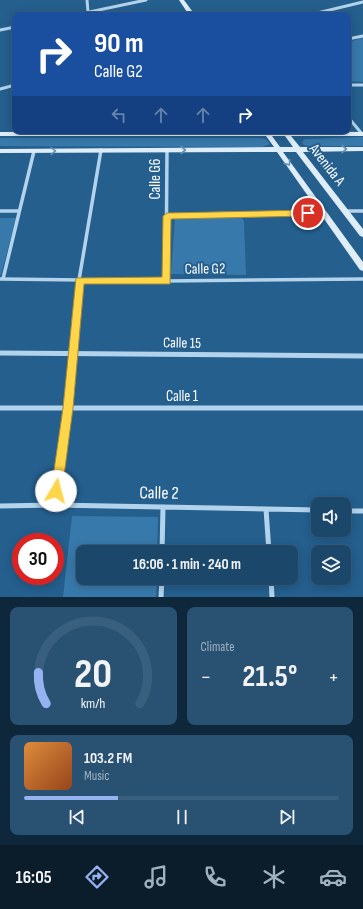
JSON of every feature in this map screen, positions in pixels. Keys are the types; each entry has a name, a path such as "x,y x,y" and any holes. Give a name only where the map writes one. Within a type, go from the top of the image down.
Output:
{"street":[{"path":"86,0 88,12 146,0"},
{"path":"181,0 190,12"},
{"path":"321,12 363,2"},
{"path":"0,30 12,28"},
{"path":"351,38 363,36"},
{"path":"351,85 363,85"},
{"path":"0,89 12,86"},
{"path":"351,120 363,134"},
{"path":"0,134 12,134"},
{"name":"Avenida A","path":"267,134 363,268"},
{"name":"Avenida A","path":"286,134 363,234"},
{"path":"351,134 363,134"},
{"path":"0,151 363,149"},
{"path":"54,505 68,408 79,280 101,150"},
{"name":"Calle G6","path":"166,281 167,150"},
{"path":"1,279 34,151"},
{"path":"0,211 19,211"},
{"path":"346,211 363,211"},
{"path":"167,216 323,213"},
{"name":"Calle G2","path":"1,279 166,281 363,279"},
{"name":"Calle 15","path":"0,353 363,356"},
{"name":"Calle 1","path":"0,408 363,408"},
{"name":"Calle 2","path":"0,506 54,505 311,510"},
{"path":"162,545 163,507"},
{"path":"266,509 269,545"},
{"path":"351,511 362,511 363,518"},
{"path":"161,597 162,585"},
{"path":"271,585 272,597"}],"shaded area":[{"path":"363,38 363,82 351,81 351,41"},
{"path":"363,137 363,146 309,146 304,145 302,142 305,139"},
{"path":"0,138 260,138 266,139 270,144 262,147 0,146"},
{"path":"175,217 242,218 244,221 246,275 171,274"},
{"path":"0,218 16,218 1,275 0,275"},
{"path":"72,516 158,517 157,545 76,545 76,585 157,585 156,597 63,597"}],"route":[{"path":"56,491 68,408 79,280 166,281 167,216 308,213"}]}
